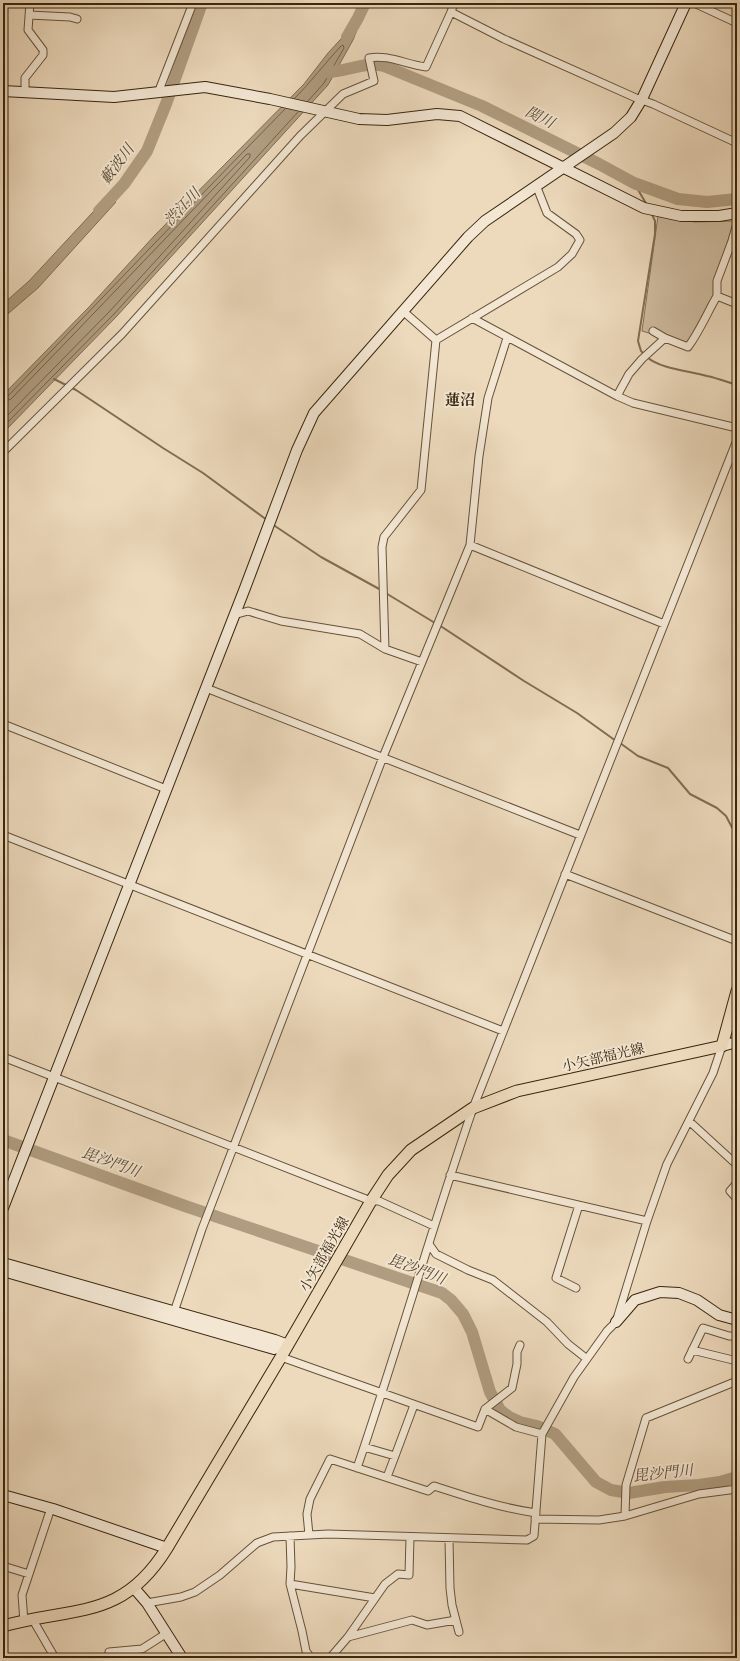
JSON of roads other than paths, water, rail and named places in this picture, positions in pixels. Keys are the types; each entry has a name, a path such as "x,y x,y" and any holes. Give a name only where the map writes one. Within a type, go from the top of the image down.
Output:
{"main road":[{"path":"722,1046 737,991"},
{"name":"小矢部福光線","path":"6,1623 29,1621 103,1605 134,1588 157,1564 281,1357 371,1202 388,1175 411,1150 473,1108 517,1091 722,1046"}],"street":[{"path":"25,92 25,78 43,55 43,50 28,30 30,3"},
{"path":"160,93 193,3"},
{"path":"3,452 122,334 324,110 343,94 374,80 369,58 376,56 387,57 414,66 426,67 454,3"},
{"path":"3,1208 270,523 297,450 314,413 474,231 485,221 536,185 614,133 631,117 642,99 686,3"},
{"path":"694,3 737,23"},
{"path":"451,12 504,40 636,98 642,99 737,143"},
{"path":"29,15 70,17 77,19"},
{"path":"3,91 114,97 205,87 324,110 359,119 388,120 437,114 460,116 644,208 681,216 719,216 737,214"},
{"path":"436,340 558,267 572,254 580,240 576,234 547,214 536,185"},
{"path":"653,331 665,338 688,347 699,331 717,296 717,281 735,242 737,223"},
{"path":"717,296 737,304"},
{"path":"404,312 436,340"},
{"path":"472,318 507,338 633,403 737,428"},
{"path":"174,1312 202,1229 384,757 470,544 479,456 488,398 507,338"},
{"path":"617,396 629,374 665,338"},
{"path":"385,649 382,547 384,537 421,490 436,340"},
{"path":"358,1468 450,1175 473,1108 737,440"},
{"path":"470,544 664,624"},
{"path":"234,615 248,611 281,621 360,634 385,649 422,662"},
{"path":"206,688 580,835"},
{"path":"3,724 166,789"},
{"path":"3,835 503,1031"},
{"path":"565,874 737,941"},
{"path":"616,1322 647,1221 667,1164 713,1073 722,1046 737,1042"},
{"path":"3,1057 371,1202 379,1201 434,1226"},
{"path":"689,1121 737,1165"},
{"path":"450,1175 647,1221"},
{"path":"737,1184 730,1190 737,1199"},
{"path":"576,1288 556,1278 579,1205"},
{"path":"428,1244 436,1254 468,1270 493,1280 547,1322 568,1344 587,1359"},
{"path":"3,1263 275,1340 288,1345"},
{"path":"3,1272 274,1348 288,1345"},
{"path":"147,1603 181,1597 195,1592 220,1575 257,1543 273,1537 308,1535 410,1536 527,1540 534,1536 542,1434 562,1397 587,1359 607,1331 635,1300 660,1292 679,1293 697,1300 719,1315 737,1320"},
{"path":"688,1359 703,1328 729,1336 737,1336"},
{"path":"281,1357 478,1427 485,1409 512,1388 517,1364 517,1352 520,1345"},
{"path":"692,1350 737,1361"},
{"path":"626,1516 626,1485 646,1418 737,1381"},
{"path":"386,1477 414,1405"},
{"path":"485,1409 516,1427 542,1434"},
{"path":"364,1447 395,1456"},
{"path":"308,1535 307,1514 310,1499 330,1459 428,1491 434,1486 489,1504 536,1516 599,1520 626,1516 699,1494 737,1488"},
{"path":"3,1495 51,1508 167,1548"},
{"path":"51,1508 22,1595 29,1621 55,1658"},
{"path":"290,1536 290,1584 306,1651 311,1658"},
{"path":"330,1658 348,1637 385,1584 398,1574 409,1575 410,1536"},
{"path":"449,1538 450,1588 452,1605 459,1632"},
{"path":"3,1566 29,1574"},
{"path":"290,1584 375,1598"},
{"path":"134,1588 147,1603 182,1658"},
{"path":"348,1637 412,1620 427,1625 456,1620"},
{"path":"110,1652 142,1649 167,1633"}],"water":[{"path":"363,15 353,40 328,85 116,317 3,433 3,395 89,307 155,235 304,84 328,53"},
{"path":"106,198 116,202 38,288 3,318 3,304 29,281"}],"waterway":[{"name":"藪波川","path":"99,211 124,184 147,151 166,104 202,3"},
{"name":"渋江川","path":"347,37 365,3"},
{"name":"関川","path":"327,72 369,65 384,66 482,106 634,183 678,199 707,202 737,199"},
{"path":"634,183 647,205"},
{"path":"644,354 641,351 638,341 655,234 655,221 651,212"},
{"path":"647,357 667,367 711,377 737,385"},
{"path":"54,379 76,390 203,473 267,520"},
{"path":"272,524 321,557 381,590"},
{"path":"384,592 435,623"},
{"path":"439,625 524,681 577,713 616,741"},
{"path":"620,743 638,756 668,768 690,794 717,808 726,816 737,837"},
{"name":"毘沙門川","path":"3,1140 185,1206 442,1293 451,1300 463,1314 472,1332 490,1392 500,1410 509,1417 520,1422 537,1426 555,1434 596,1482 611,1490 629,1493 665,1487 720,1482 737,1477"}],"district":[{"name":"蓮沼","path":"460,400"}]}
